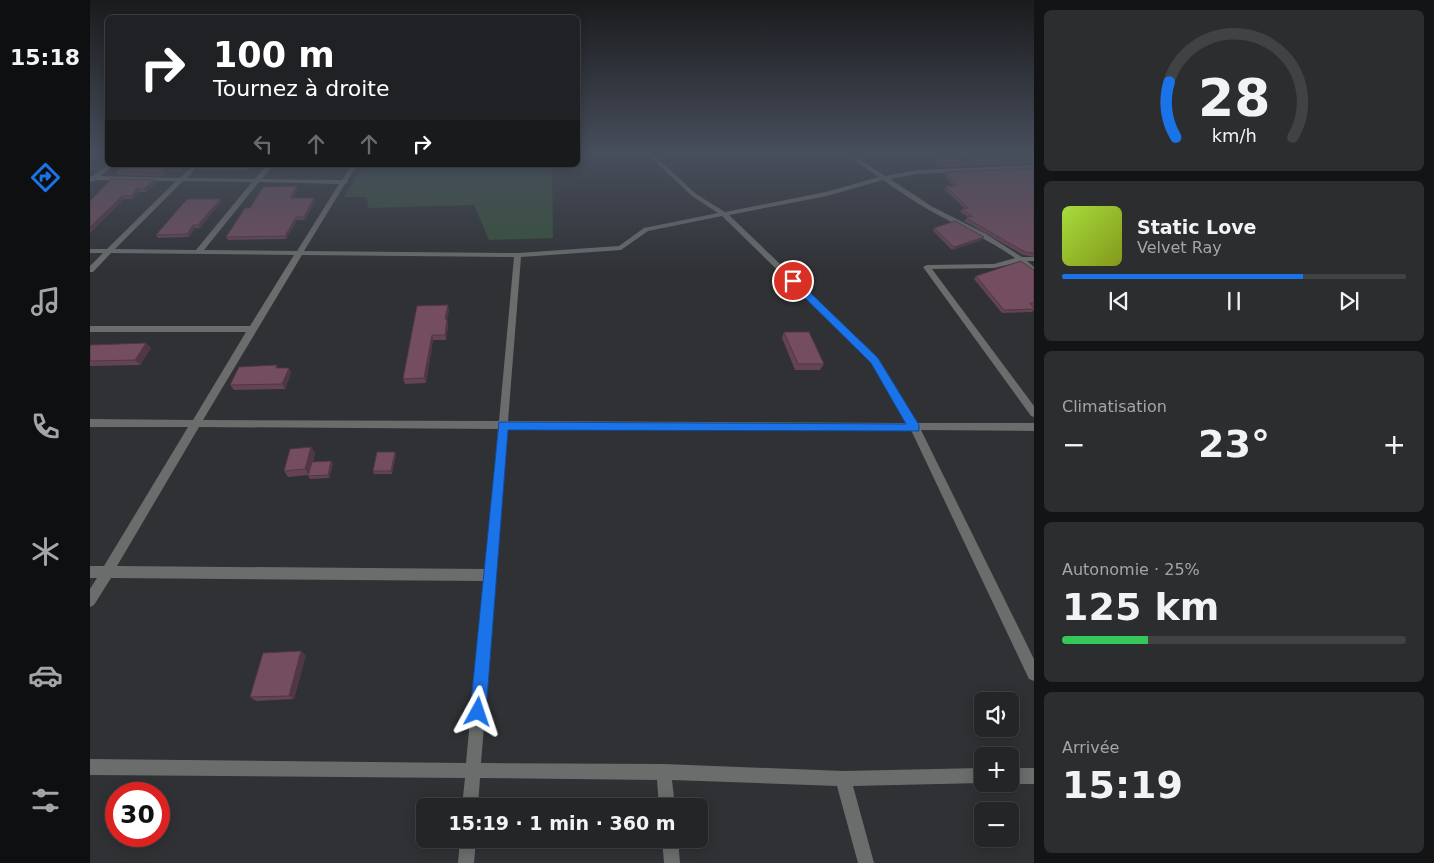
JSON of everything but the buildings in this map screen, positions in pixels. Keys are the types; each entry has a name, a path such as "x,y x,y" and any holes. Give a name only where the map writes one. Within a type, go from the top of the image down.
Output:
{"street":[{"path":"90,270 168,194"},
{"path":"198,252 246,194"},
{"path":"90,601 252,329 337,194"},
{"path":"693,194 726,215 875,360 915,428 1034,674"},
{"path":"90,251 518,255 621,248 646,229 825,194"},
{"path":"910,194 928,206 988,236 1021,259 1034,271"},
{"path":"471,798 518,255"},
{"path":"1034,259 1021,259 994,266 927,267 1034,413"},
{"path":"90,329 252,329"},
{"path":"90,423 915,428 1034,427"},
{"path":"90,572 490,575"},
{"path":"90,767 664,772 843,779 974,776"},
{"path":"664,772 666,798"},
{"path":"1019,776 1034,776"},
{"path":"843,779 866,863"},
{"path":"466,863 467,848"},
{"path":"671,848 672,863"}],"green space":[{"path":"346,194 552,194 553,238 489,240 474,205 368,208 367,197 344,197"}],"route":[{"path":"478,712 503,425 915,428 875,360 793,281"}]}
